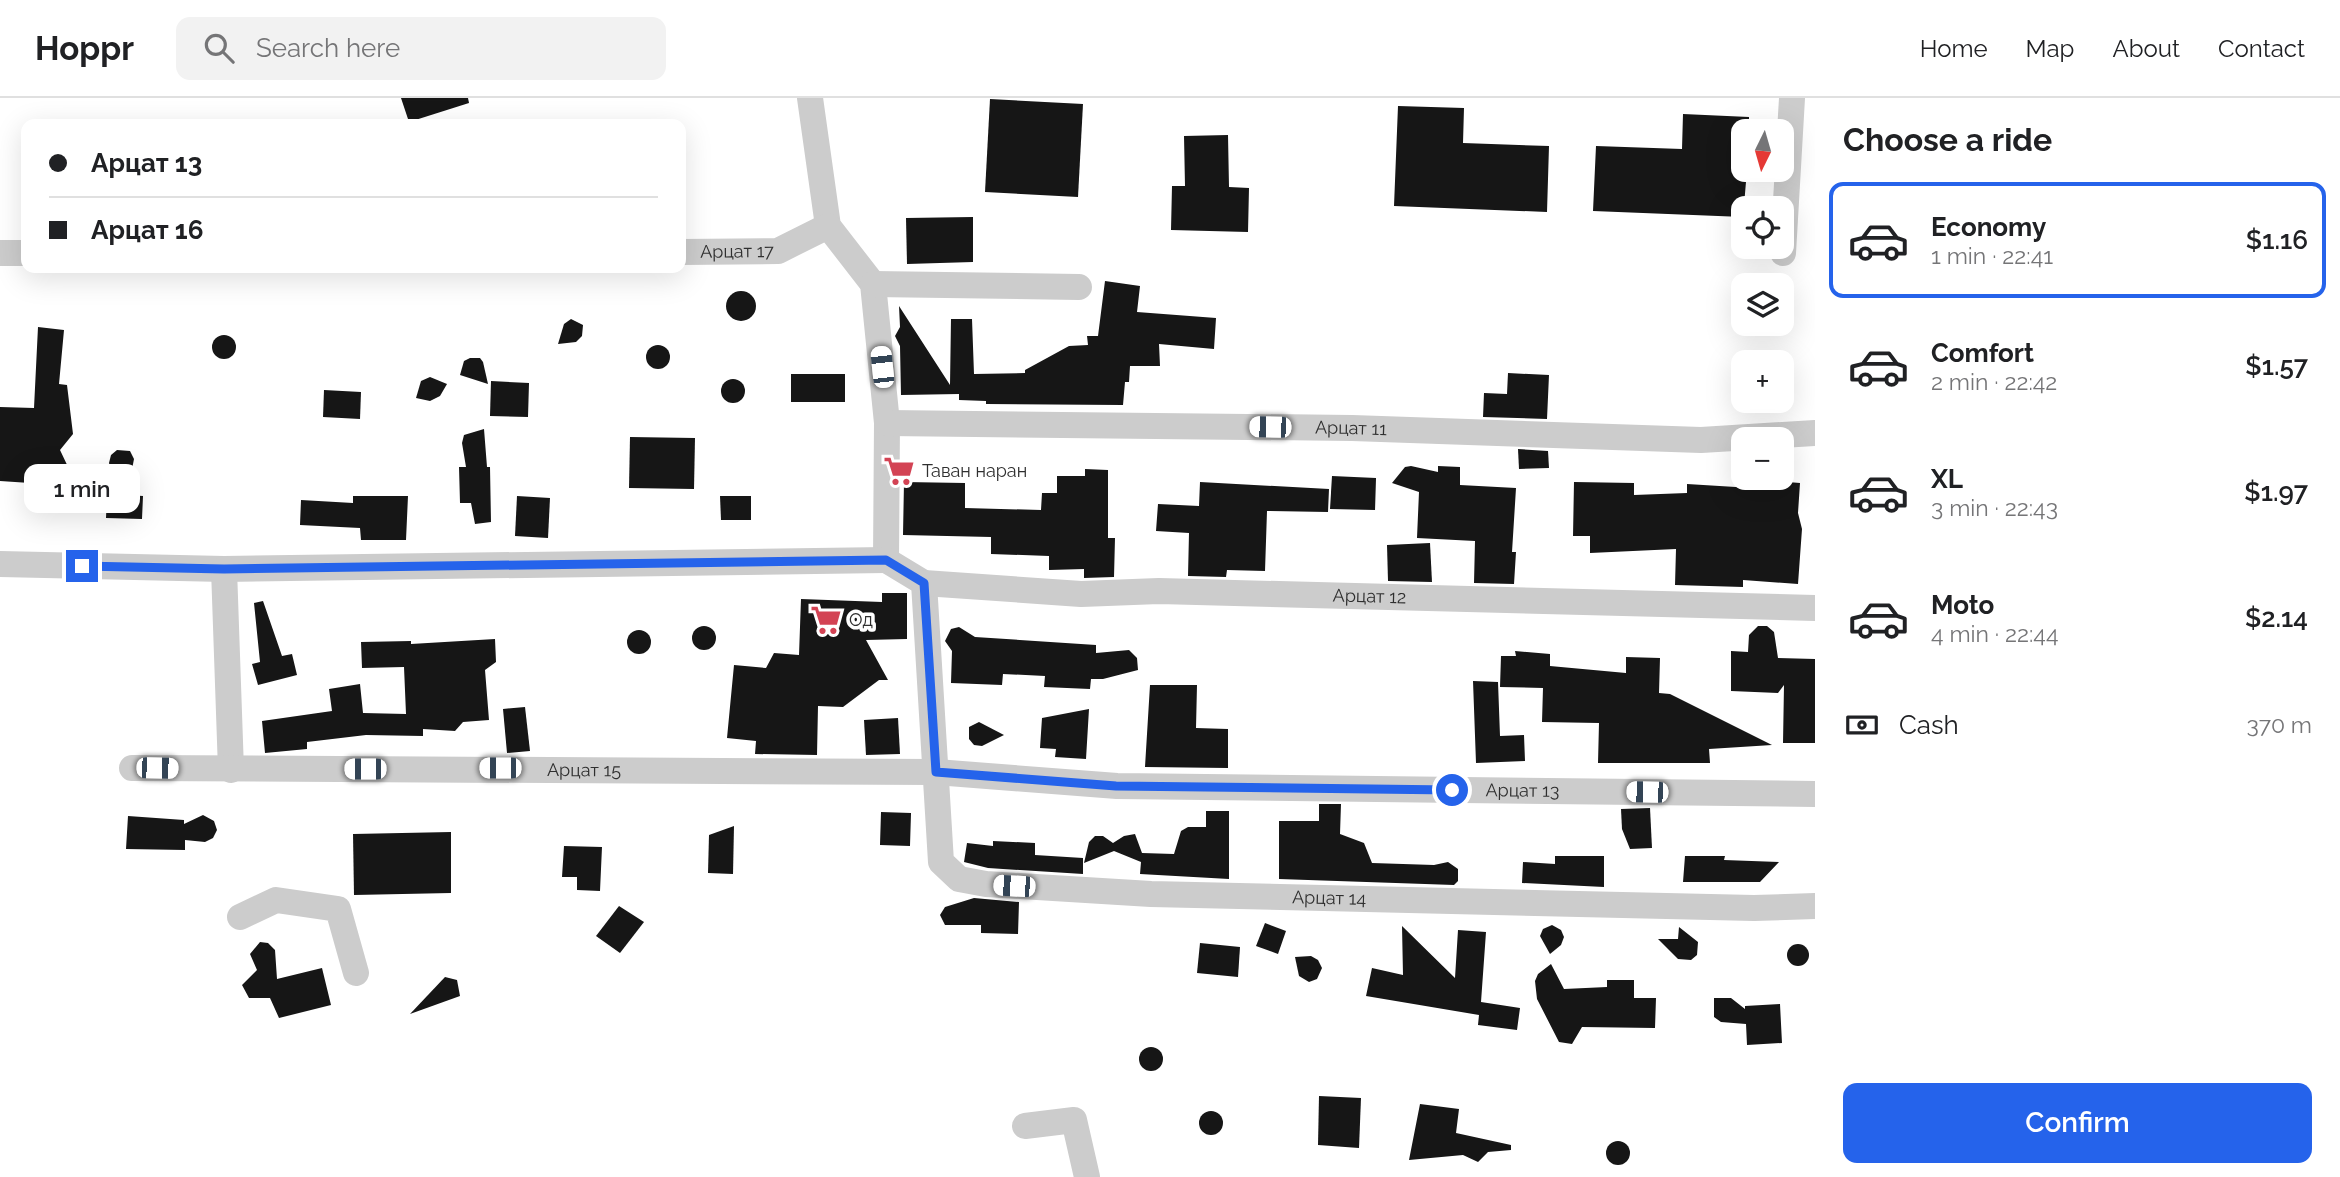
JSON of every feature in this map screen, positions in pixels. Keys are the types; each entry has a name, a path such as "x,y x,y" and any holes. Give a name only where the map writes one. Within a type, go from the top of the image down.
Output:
{"street":[{"path":"810,98 828,226 873,284 887,423 886,560"},
{"path":"1787,196 1793,98"},
{"name":"Арцат 17","path":"686,252 778,251 828,226"},
{"path":"0,253 21,253"},
{"path":"873,284 1079,287"},
{"name":"Арцат 11","path":"887,423 1352,428 1701,440 1815,433"},
{"path":"0,564 224,569 886,560 924,583"},
{"path":"224,569 231,769"},
{"name":"Арцат 12","path":"924,583 1081,594 1159,591 1815,608"},
{"name":"Арцат 14","path":"924,583 941,862 959,879 986,884 1151,894 1491,904 1754,908 1815,906"},
{"name":"Арцат 15","path":"132,768 580,768 936,772"},
{"name":"Арцат 13","path":"936,772 1116,786 1815,794"},
{"path":"240,917 276,900 338,909 356,973"},
{"path":"1025,1126 1074,1120 1087,1177"}],"building":[{"path":"401,98 468,98 469,103 418,119 408,119"},
{"path":"990,99 1083,104 1078,197 985,192"},
{"path":"1398,106 1464,108 1463,143 1549,146 1547,212 1394,206"},
{"path":"1683,114 1749,117 1731,119 1731,182 1746,182 1745,196 1731,196 1731,217 1593,211 1596,146 1682,149"},
{"path":"1228,135 1229,187 1249,188 1248,232 1171,230 1172,186 1185,186 1184,136"},
{"path":"973,217 973,262 907,264 906,218"},
{"path":"1105,281 1140,286 1137,312 1216,318 1214,349 1159,344 1160,366 1130,366 1123,405 986,404 986,401 959,400 959,394 901,395 900,346 895,336 900,327 899,306 950,385 951,319 972,319 974,374 1025,373 1025,370 1069,346 1088,345 1087,336 1098,336"},
{"path":"741,291 747,292 755,300 755,312 747,320 741,321 735,320 727,312 726,306 727,300 735,292"},
{"path":"571,319 583,325 582,336 576,342 558,344 564,324"},
{"path":"38,327 64,330 59,384 67,385 73,434 60,450 69,469 58,479 31,469 30,483 0,481 0,407 34,408"},
{"path":"224,335 233,338 236,347 233,356 224,359 215,356 212,347 215,338"},
{"path":"658,345 666,349 670,357 666,365 658,369 650,365 646,357 650,349"},
{"path":"480,358 483,362 488,384 460,375 464,361"},
{"path":"1508,373 1549,375 1547,419 1483,417 1484,393 1507,394"},
{"path":"791,374 845,374 845,402 791,402"},
{"path":"430,377 447,384 440,396 430,401 416,398 421,381"},
{"path":"733,379 744,386 745,391 738,402 733,403 722,396 721,391 728,380"},
{"path":"491,381 529,383 528,417 490,416"},
{"path":"324,390 361,392 360,419 323,417"},
{"path":"484,429 487,467 490,467 491,522 475,524 471,503 460,503 459,467 466,467 462,443 464,435"},
{"path":"630,437 695,438 694,489 629,488"},
{"path":"1518,449 1548,451 1549,468 1519,469"},
{"path":"117,450 130,451 134,459 127,495 143,496 142,519 106,518 107,495 118,495 109,463 111,455"},
{"path":"1438,466 1460,467 1460,485 1516,488 1512,552 1516,552 1514,584 1474,583 1475,541 1417,538 1419,492 1392,483 1405,467 1438,472"},
{"path":"1085,469 1108,470 1108,538 1115,538 1114,577 1084,578 1084,569 1049,570 1049,556 991,554 991,537 903,535 904,482 965,483 965,508 1041,510 1042,493 1057,493 1057,476 1085,476"},
{"path":"1332,476 1376,478 1375,510 1330,509"},
{"path":"1200,482 1329,489 1328,512 1267,511 1265,571 1227,570 1226,577 1188,576 1189,533 1156,531 1158,504 1199,506"},
{"path":"1574,482 1634,483 1634,495 1687,493 1687,484 1731,487 1731,490 1794,490 1794,483 1800,483 1798,513 1802,529 1798,584 1743,580 1743,587 1675,585 1676,549 1590,553 1590,536 1573,536"},
{"path":"353,496 408,496 406,540 361,540 360,528 300,525 301,500 353,503"},
{"path":"517,496 550,498 548,538 515,536"},
{"path":"720,496 751,496 751,520 721,520"},
{"path":"1430,543 1432,582 1388,581 1387,545"},
{"path":"882,593 907,593 907,639 866,640 888,680 879,680 843,707 818,706 817,755 755,754 756,741 727,738 734,665 766,668 774,653 799,655 801,599 882,602"},
{"path":"263,601 282,656 292,654 297,675 258,685 252,664 260,662 254,603"},
{"path":"704,626 713,629 716,638 713,647 704,650 695,647 692,638 695,629"},
{"path":"1758,626 1767,626 1774,632 1778,658 1815,659 1815,743 1783,743 1784,685 1778,693 1731,691 1731,651 1748,652 1749,635"},
{"path":"959,627 975,637 1096,645 1096,653 1129,650 1137,658 1138,670 1103,679 1091,679 1090,689 1044,687 1045,676 1003,674 1002,685 951,683 952,651 945,641 951,629"},
{"path":"634,630 644,630 651,637 651,647 644,654 634,654 627,647 627,637"},
{"path":"495,639 496,662 485,670 489,720 463,722 455,731 423,729 423,736 366,735 307,742 307,749 265,753 262,721 332,711 329,689 360,684 363,713 406,714 404,667 362,668 361,642 411,641 411,644"},
{"path":"1515,651 1550,654 1550,666 1626,673 1626,657 1660,658 1659,693 1670,694 1772,745 1709,749 1710,763 1598,763 1599,723 1542,722 1543,688 1500,687 1501,656 1516,656"},
{"path":"1473,681 1498,682 1500,736 1524,735 1525,761 1476,763"},
{"path":"1150,685 1197,685 1196,728 1228,729 1228,768 1145,767"},
{"path":"525,707 530,751 507,753 503,709"},
{"path":"1089,709 1086,759 1055,757 1056,749 1040,748 1042,718"},
{"path":"898,718 900,754 866,755 864,720"},
{"path":"979,722 1004,735 982,746 974,745 969,739 969,727"},
{"path":"1319,804 1341,804 1340,834 1364,843 1372,863 1434,865 1448,862 1458,869 1458,881 1454,885 1279,879 1279,821 1319,821"},
{"path":"1650,808 1652,848 1630,849 1622,829 1621,809"},
{"path":"1206,811 1229,811 1229,879 1140,874 1141,862 1114,851 1084,863 1089,842 1095,836 1103,836 1113,843 1124,836 1135,834 1142,853 1174,854 1181,831 1188,827 1206,827"},
{"path":"881,812 911,813 910,846 880,845"},
{"path":"203,815 214,821 217,830 213,838 205,842 185,840 185,850 126,849 128,816 184,820 184,824"},
{"path":"734,826 733,874 708,873 709,835"},
{"path":"451,832 451,893 354,895 353,834"},
{"path":"993,841 1035,843 1035,855 1083,858 1083,874 988,868 964,862 967,843 993,846"},
{"path":"564,846 602,847 600,891 577,890 577,877 562,877"},
{"path":"1555,856 1604,856 1604,887 1522,883 1523,862 1555,864"},
{"path":"1685,856 1725,856 1724,860 1779,862 1760,882 1683,882"},
{"path":"974,898 1019,902 1018,934 981,933 981,925 945,925 940,915 945,907"},
{"path":"619,906 644,922 620,953 596,936"},
{"path":"1265,923 1286,931 1278,954 1256,946"},
{"path":"1552,925 1561,930 1564,937 1561,945 1550,954 1540,936 1543,929"},
{"path":"1402,926 1455,978 1458,930 1486,932 1481,1002 1520,1008 1517,1030 1478,1025 1479,1015 1366,996 1372,968 1403,975"},
{"path":"1679,927 1698,942 1697,955 1691,960 1678,959 1658,939 1678,939"},
{"path":"260,942 268,943 275,950 277,979 322,968 331,1005 279,1018 270,998 249,998 242,985 257,970 250,954"},
{"path":"1200,943 1240,947 1238,977 1197,973"},
{"path":"1798,944 1806,947 1809,955 1806,963 1798,966 1790,963 1787,955 1790,947"},
{"path":"1311,956 1318,960 1322,968 1317,979 1309,982 1299,976 1295,957"},
{"path":"1551,964 1564,989 1607,987 1607,980 1634,980 1634,998 1656,998 1655,1028 1582,1027 1572,1044 1559,1042 1537,999 1535,981 1538,974"},
{"path":"445,977 457,980 460,996 410,1014"},
{"path":"1714,998 1731,998 1745,1009 1745,1006 1780,1004 1782,1043 1747,1045 1746,1024 1721,1022 1714,1017"},
{"path":"1151,1047 1160,1050 1163,1059 1160,1068 1151,1071 1142,1068 1139,1059 1142,1050"},
{"path":"1319,1096 1361,1098 1359,1148 1318,1145"},
{"path":"1420,1104 1459,1109 1456,1133 1511,1145 1511,1150 1488,1152 1478,1162 1463,1155 1409,1160"},
{"path":"1211,1111 1220,1114 1223,1123 1220,1132 1211,1135 1202,1132 1199,1123 1202,1114"},
{"path":"1618,1141 1627,1144 1630,1153 1627,1162 1618,1165 1609,1162 1606,1153 1609,1144"}],"place":[{"name":"Таван наран","path":"899,471"},
{"name":"Од","path":"826,620"}],"route":[{"path":"82,566 224,569 886,560 924,583 936,772 1116,786 1452,790"}]}
